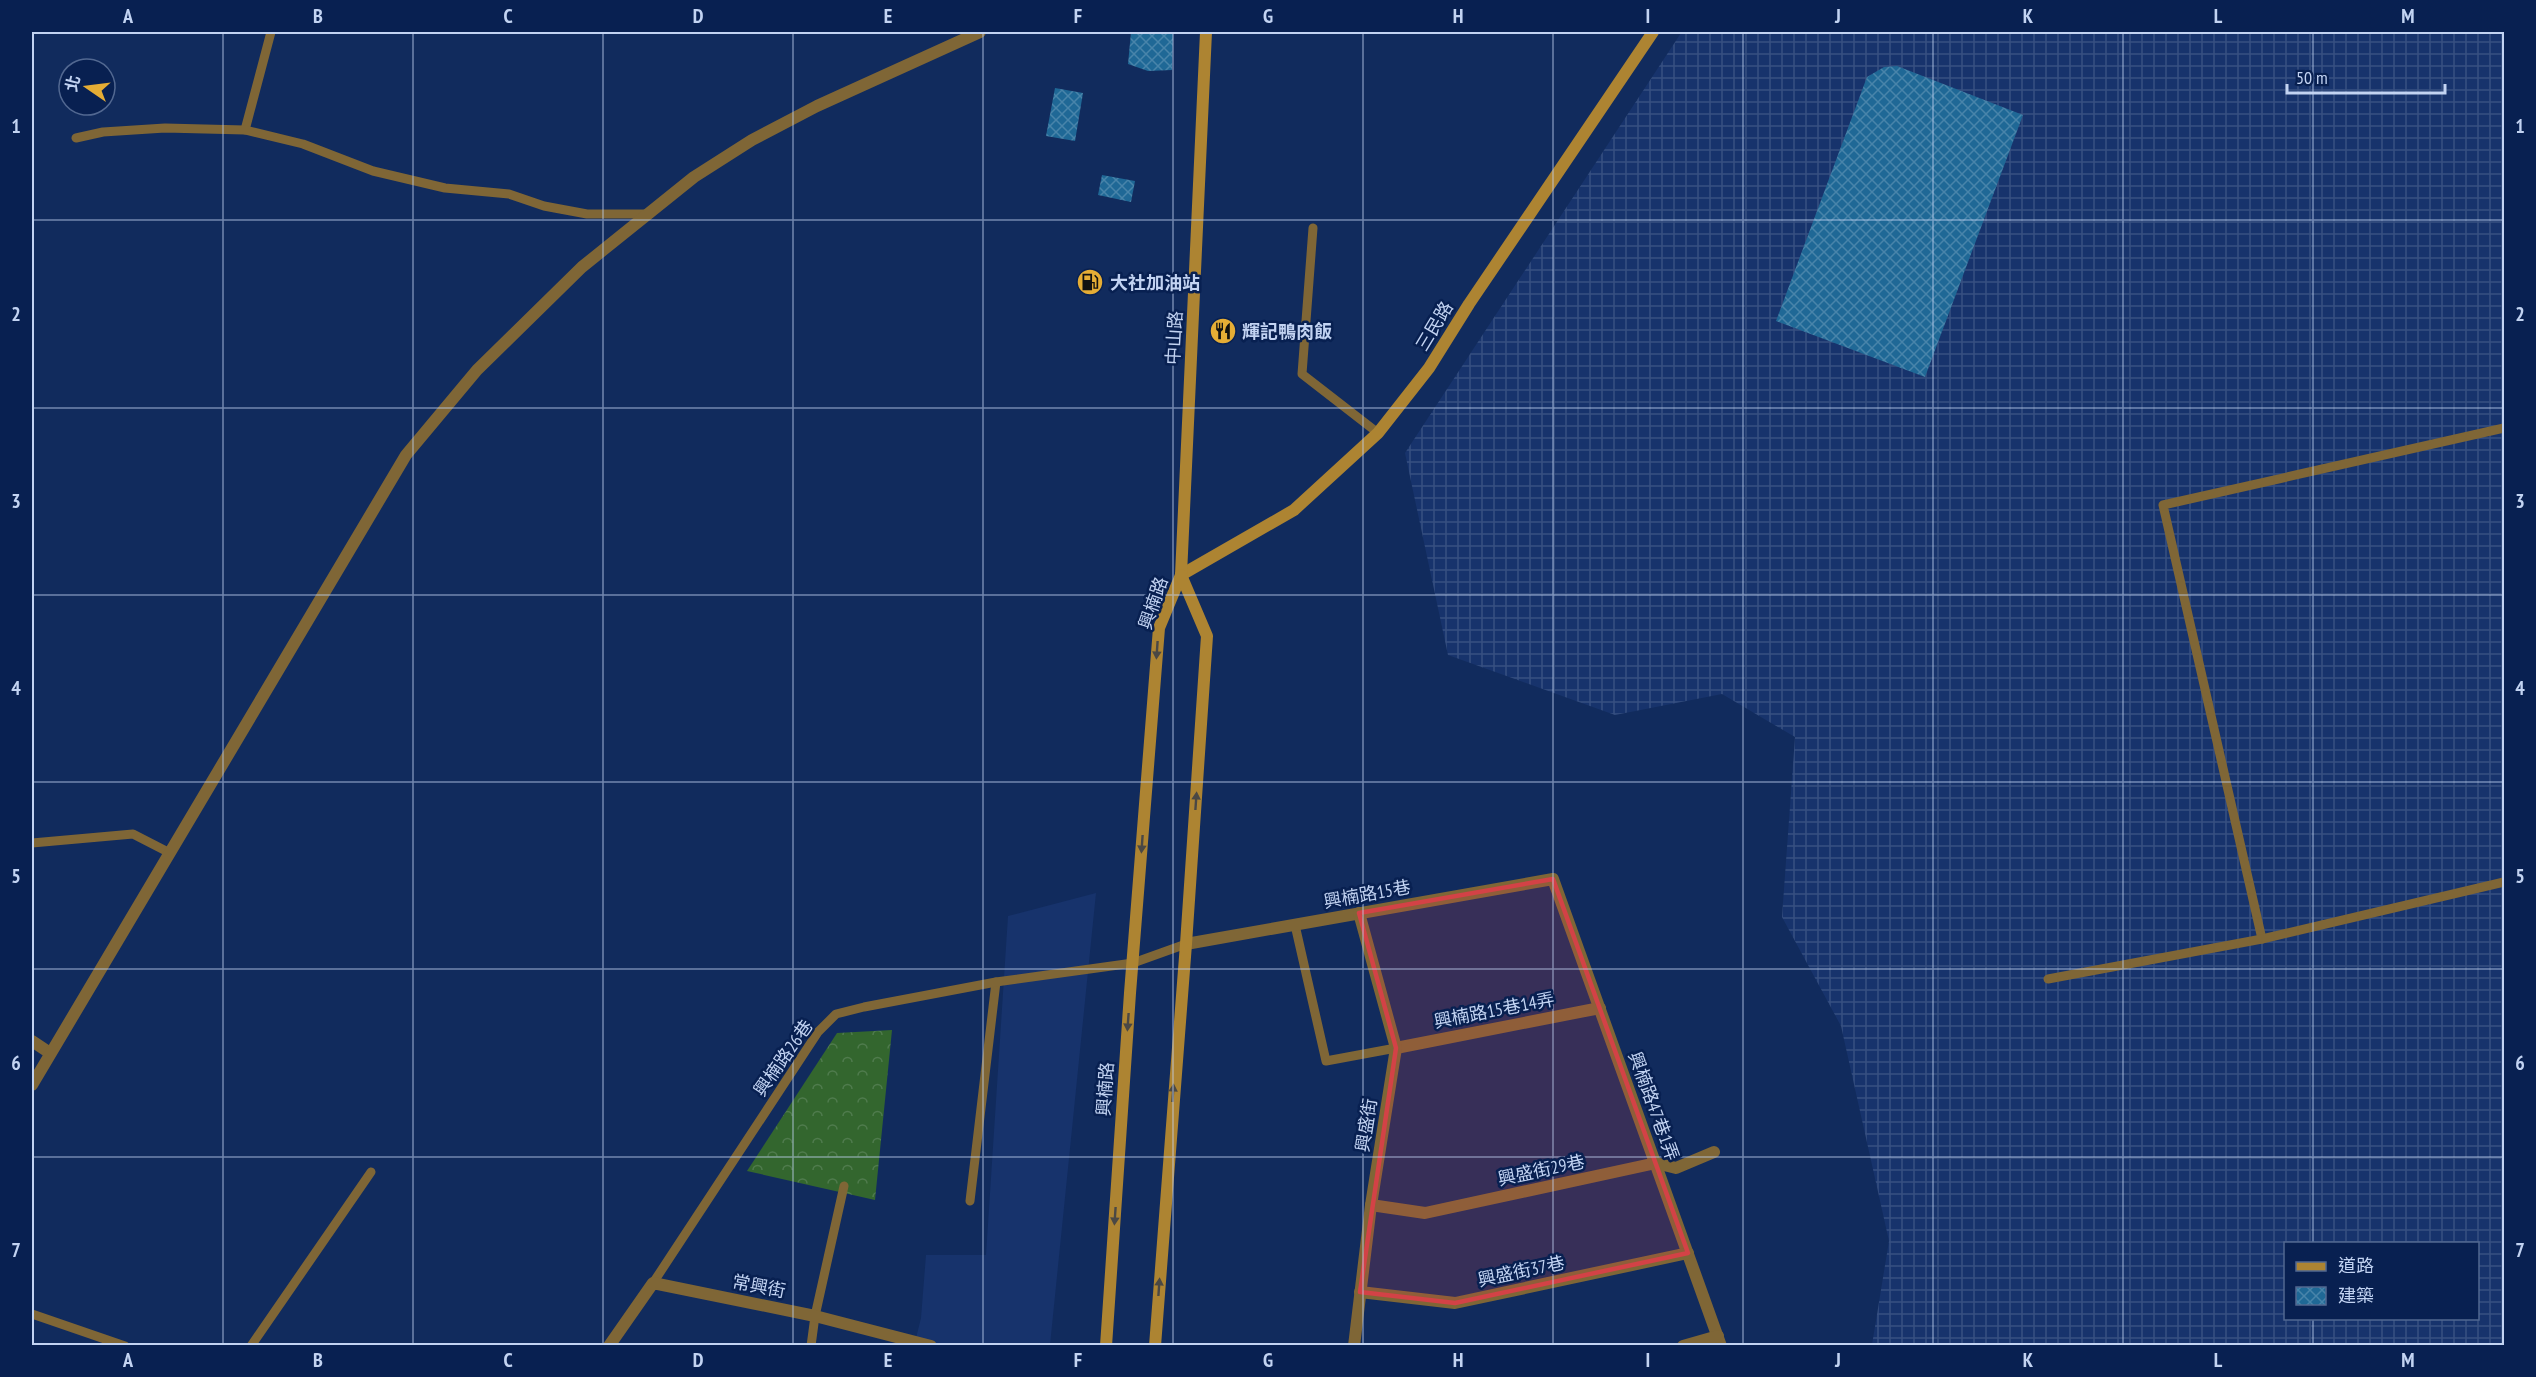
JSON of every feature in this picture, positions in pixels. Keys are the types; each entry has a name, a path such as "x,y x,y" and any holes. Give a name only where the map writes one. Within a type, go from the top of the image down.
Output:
{"street":[{"path":"32,1085 168,852 406,456 485,362 582,267 694,177 752,140 838,96 980,32"},
{"name":"中山路","path":"1181,575 1206,32"},
{"name":"三民路","path":"1181,575 1294,510 1377,434 1430,368 1469,304 1653,32"},
{"name":"興楠路","path":"1155,1346 1207,636 1181,575"},
{"name":"興楠路","path":"1106,1346 1159,628 1181,575"},
{"name":"興楠路15巷","path":"1186,944 1553,879"},
{"name":"興楠路47巷1弄","path":"1553,879 1720,1341"},
{"name":"興盛街","path":"1354,1346 1371,1205 1396,1048 1359,913"},
{"name":"興楠路15巷14弄","path":"1396,1048 1600,1008"},
{"path":"32,1041 50,1053"},
{"name":"興盛街29巷","path":"1371,1205 1425,1213 1656,1163 1676,1168 1714,1152"},
{"name":"興盛街37巷","path":"1359,1292 1455,1303 1688,1253"},
{"path":"609,1346 653,1283"},
{"name":"常興街","path":"653,1283 815,1316 931,1346"},
{"path":"1683,1346 1720,1341"}],"lane":[{"path":"245,130 271,32"},
{"path":"76,138 103,132 165,128 245,130 303,144 373,171 445,188 508,194 544,206 587,214 650,214"},
{"path":"1313,228 1302,374 1377,434"},
{"path":"2262,939 2163,505 2505,428"},
{"path":"32,843 133,834 168,852"},
{"path":"2048,979 2262,939 2505,882"},
{"path":"1295,925 1326,1061 1396,1048"},
{"name":"興楠路26巷","path":"653,1283 818,1032 836,1014 864,1006 996,982 1133,963 1186,944"},
{"path":"970,1201 996,982"},
{"path":"251,1346 371,1172"},
{"path":"811,1346 815,1316 844,1186"},
{"path":"32,1314 125,1346"}],"highlighted area":[{"path":"1553,879 1688,1253 1455,1303 1360,1292 1396,1048 1359,913"}],"shaded area":[{"path":"2504,32 2504,1345 1872,1345 1889,1241 1841,1026 1782,917 1795,737 1722,694 1615,715 1448,655 1405,453 1681,33"},
{"path":"1096,893 1050,1345 914,1346 921,1318 926,1255 986,1255 1008,916"}],"green space":[{"path":"892,1030 875,1200 747,1171 837,1033"}],"building":[{"path":"1131,32 1173,32 1172,70 1148,71 1128,64"},
{"path":"1897,66 2023,115 1925,377 1776,321 1867,77 1884,67"},
{"path":"1055,88 1083,93 1075,141 1046,136"},
{"path":"1102,175 1135,181 1131,202 1098,195"}],"place":[{"name":"大社加油站","path":"1090,282"},
{"name":"輝記鴨肉飯","path":"1223,331"}]}
